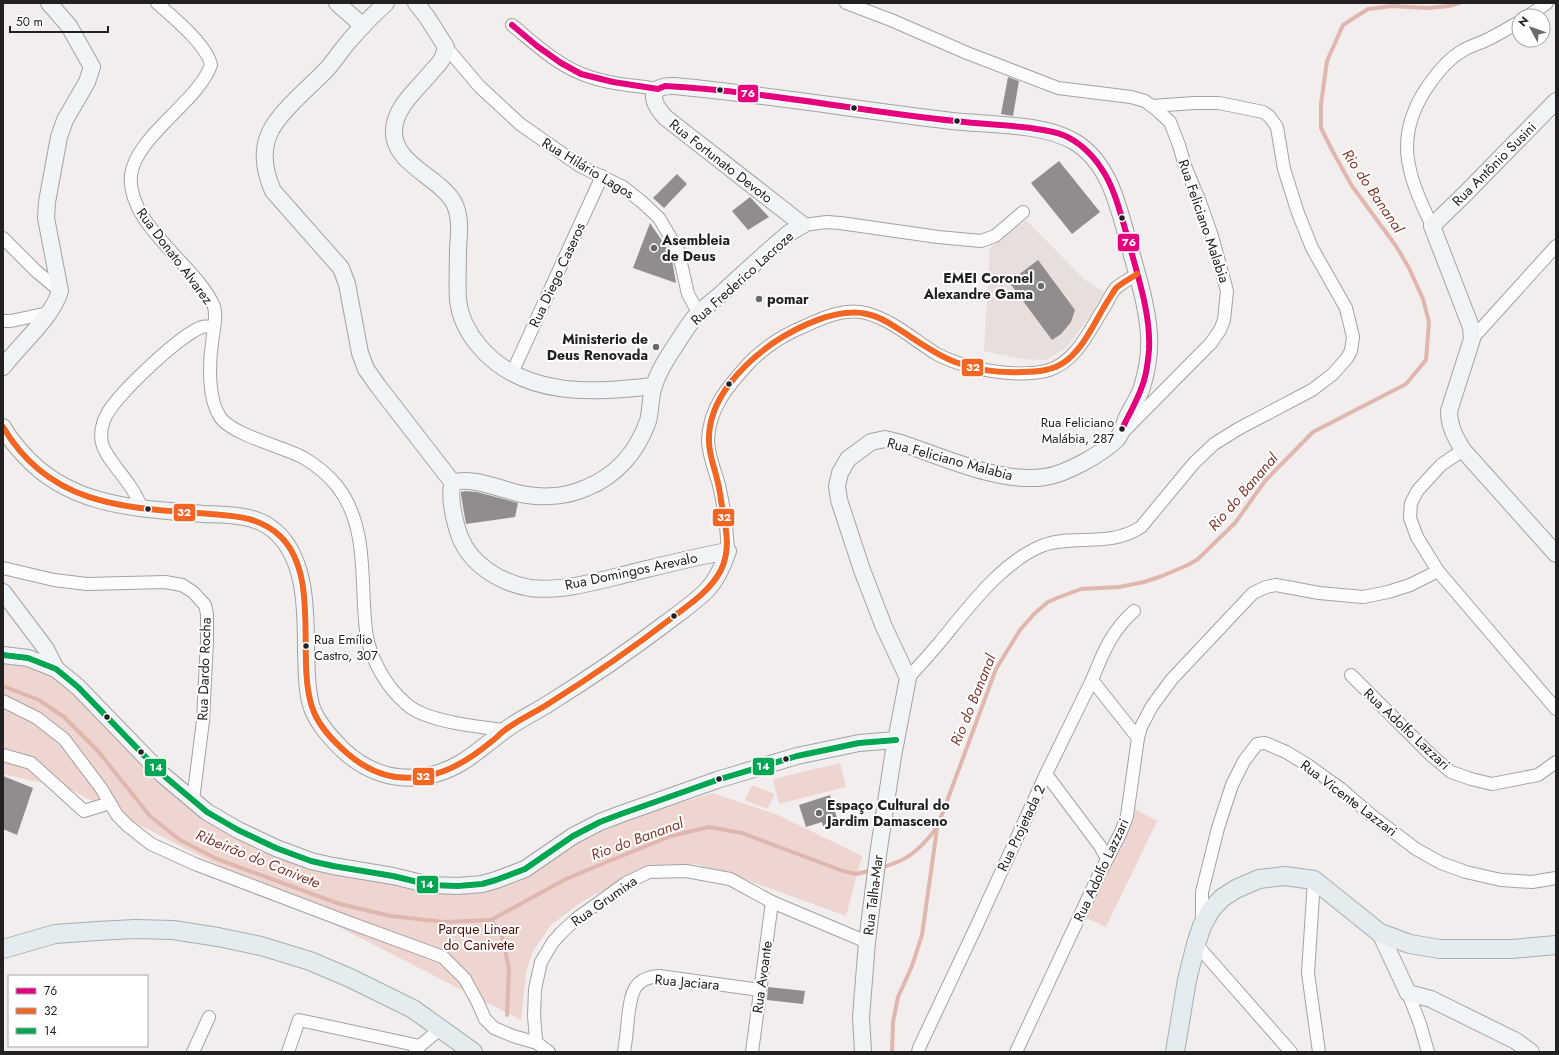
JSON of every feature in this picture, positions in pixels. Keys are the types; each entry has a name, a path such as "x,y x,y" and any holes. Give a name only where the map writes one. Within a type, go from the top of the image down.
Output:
{"main road":[{"path":"1175,1052 1187,980 1202,926 1211,910 1222,898 1236,889 1259,879 1285,876 1314,880 1380,933 1410,944 1440,949 1512,949 1556,945"},
{"path":"3,948 55,934 135,929 173,930 261,946 296,957 350,978 414,1009 473,1052"}],"street":[{"path":"3,367 48,313 57,300 60,290 46,218 47,202 58,137 65,120 87,82 92,67 69,26 50,3"},
{"name":"Rua Donato Alvarez","path":"157,3 207,53 211,64 202,81 144,147 131,175 132,190 135,201 152,228 188,269 214,305 214,327 211,347 212,393 213,401 221,418 236,430 302,457 314,464 338,487 357,526 360,542 365,625 368,645 375,662 396,694 410,708 423,714 478,727 505,730"},
{"path":"337,3 362,26"},
{"path":"386,3 362,26 328,67 279,118 270,132 265,155 267,178 273,191 281,202 341,268 347,284 360,353 366,369 453,483"},
{"name":"Rua Hilário Lagos","path":"416,3 428,17 446,47 479,86 520,124 580,166 623,187 659,218 678,250 688,294 699,314"},
{"name":"Rua Feliciano Malabia","path":"846,3 891,20 967,53 1058,88 1131,97 1146,101 1170,122 1185,166 1203,209 1228,291 1226,310 1222,325 1211,343 1118,438 1089,459 1065,471 1047,477 1025,478 1002,476 885,439 870,442 848,459 840,473 837,486 838,500 853,545 882,620 908,678"},
{"path":"512,25 537,46 561,63 581,74 613,82 658,89 665,86 738,92 955,121 1002,124 1044,130 1063,135 1077,143 1089,153 1102,169 1120,212 1145,307 1149,334 1149,351 1142,389 1118,438"},
{"path":"1511,27 1484,42 1462,51 1447,63 1419,99 1411,118 1407,133 1407,154 1410,170 1421,202 1432,226 1471,327 1472,339 1449,410 1449,420 1454,436 1463,450 1556,554"},
{"path":"446,47 442,59 401,108 396,119 394,138 398,146 415,168 448,194 455,205 459,217 458,303 467,331 486,354 512,373 541,385 560,389 585,391 606,391 653,386"},
{"name":"Rua Fortunato Devoto","path":"658,89 654,93 654,100 658,110 666,118 803,225"},
{"name":"Rua Antônio Susini","path":"1432,226 1556,101"},
{"path":"908,678 984,591 1017,560 1031,551 1055,542 1118,538 1134,532 1141,527 1194,463 1214,444 1238,429 1312,390 1333,374 1351,351 1353,337 1346,308 1312,248 1298,213 1284,169 1277,127 1269,116 1263,112 1219,103 1152,106"},
{"name":"Rua Diego Caseros","path":"512,373 602,176"},
{"name":"Rua Frederico Lacroze","path":"453,483 460,480 472,481 528,495 551,496 569,494 586,488 602,480 618,469 631,454 641,438 648,421 653,386 659,372 674,347 699,314 789,233 803,225 826,222 840,223 938,237 981,241 995,236 1023,212"},
{"path":"3,238 36,271 60,290"},
{"path":"1472,339 1556,246"},
{"path":"3,427 19,449 37,469 50,479 70,490 117,505 235,516 256,520 268,526 286,542 292,552 301,576 304,603 307,682 311,706 317,720 327,734 369,769 387,776 407,778 425,776 444,772 467,761 505,730 548,704 647,637 699,598 710,587 720,573 728,551 727,533 720,493 708,440 712,415 718,402 735,378 752,360 773,343 818,320 841,313 865,313 881,318 936,353 956,362 983,370 1011,372 1048,370 1062,364 1073,354 1081,345 1115,290 1137,274"},
{"path":"3,321 22,320 48,313"},
{"path":"142,508 136,495 102,444 102,432 106,415 114,403 183,338 203,327 214,327"},
{"path":"1463,450 1441,465 1418,490 1411,503 1410,518 1417,537 1438,571 1556,709"},
{"name":"Rua Domingos Arevalo","path":"453,483 451,493 458,532 468,553 492,574 508,582 530,588 552,588 595,582 696,557 728,551"},
{"name":"Rua Dardo Rocha","path":"3,568 54,580 87,584 165,582 182,585 193,592 204,605 207,614 207,641 203,721 193,800"},
{"name":"Rua Adolfo Lazzari","path":"1016,1052 1128,816 1138,738 1144,720 1164,689 1182,668 1253,593 1266,587 1276,585 1319,593 1362,597 1388,592 1410,585 1438,571"},
{"path":"3,592 46,649 56,669"},
{"name":"Rua Projetada 2","path":"918,1052 1104,652 1114,633 1134,610"},
{"path":"3,655 28,658 56,669 78,687 154,765 207,812 256,839 311,861 393,876 430,885 458,886 482,884 496,880 525,869 573,836 600,822 717,780 796,756 859,743 896,740"},
{"name":"Rua Adolfo Lazzari","path":"1351,675 1431,755 1451,772 1492,784 1538,775 1556,762"},
{"name":"Rua Talha-Mar","path":"863,1052 861,1018 867,942 876,883 878,855 896,740 908,678"},
{"path":"1092,680 1138,738"},
{"path":"3,701 38,718 64,739 83,764 117,815 128,826 152,844 195,864 345,922 443,957 465,979 485,1019 494,1028 513,1036 537,1041 549,1052"},
{"name":"Rua Vicente Lazzari","path":"1202,926 1202,892 1218,828 1232,785 1244,761 1257,744 1265,743 1286,752 1309,766 1341,788 1371,815 1416,849 1441,863 1466,872 1501,880 1532,882 1556,878"},
{"path":"3,755 31,763 84,811 110,803"},
{"path":"1046,774 1100,846 1107,859"},
{"name":"Rua Grumixa","path":"537,1041 534,1016 535,989 541,962 553,942 576,919 626,884 649,872 686,870 730,879 772,902 867,942"},
{"path":"1314,880 1308,973 1319,1052"},
{"name":"Rua Avoante","path":"752,1052 772,902"},
{"path":"1380,933 1408,993 1420,1024 1428,1052"},
{"path":"1196,944 1291,1052"},
{"name":"Rua Jaciara","path":"624,1052 632,994 634,989 641,982 651,977 659,976 760,990"},
{"path":"1408,993 1431,999 1516,1041 1530,1052"},
{"path":"193,1052 209,1017"},
{"path":"288,1052 299,1020 416,1049 440,1029"}],"shaded area":[{"name":"EMEI Coronel Alexandre Gama","path":"1026,220 1085,280 1104,292 1093,312 1066,348 1045,360 1022,359 984,351 990,248"}],"green space":[{"name":"Parque Linear do Canivete","path":"3,662 33,667 57,676 201,812 368,873 496,884 582,840 640,815 713,793 778,815 862,856 846,916 730,874 695,864 650,874 613,885 583,901 551,925 532,953 526,973 521,1020 69,789 3,774"},
{"path":"840,763 846,787 779,804 773,779"},
{"path":"752,785 775,794 767,809 745,800"},
{"path":"1135,809 1157,821 1106,927 1082,916"}],"building":[{"path":"1008,77 1019,81 1013,116 1001,114"},
{"path":"1059,161 1100,212 1072,234 1031,183"},
{"path":"677,174 687,184 664,208 653,198"},
{"path":"750,197 769,217 748,230 732,211"},
{"name":"Asembleia de Deus","path":"650,223 671,254 676,283 633,268"},
{"path":"1038,260 1075,310 1071,322 1061,334 1052,340 1009,282"},
{"path":"461,492 477,492 518,503 515,517 466,524 461,495"},
{"path":"3,776 33,788 17,835 3,829"},
{"name":"Espaço Cultural do Jardim Damasceno","path":"830,795 839,825 824,830 822,822 806,827 799,805"},
{"path":"768,987 805,991 803,1004 767,1000"}],"waterway":[{"name":"Rio do Bananal","path":"879,868 898,862 912,854 937,828 996,669 1020,630 1035,613 1048,602 1081,589 1119,587 1144,582 1188,565 1198,559 1235,523 1265,481 1313,432 1406,384 1426,360 1429,322 1423,299 1409,268 1396,246 1352,186 1333,152 1321,128 1321,104 1327,61 1343,25 1368,9 1392,6 1428,8 1449,6 1459,3"},
{"name":"Ribeirão do Canivete","path":"3,686 39,700 64,717 98,751 150,816 180,840 217,859 340,904 391,916 445,922 491,920 566,879 671,836 709,827 742,833 843,871 856,874 873,870"},
{"path":"892,1052 893,1022 898,997 912,966 922,935 937,829"},
{"path":"491,920 502,936 509,969 507,1015"}],"transit line":[{"name":"76","path":"512,25 537,46 561,63 581,74 613,82 658,89 665,86 738,92 919,117 1031,128 1059,134 1074,141 1084,148 1093,158 1101,168 1110,184 1128,239 1146,308 1149,336 1149,350 1146,370 1139,394 1122,429"},
{"name":"32","path":"3,427 22,453 44,474 67,488 93,498 120,505 238,517 256,521 280,536 292,553 300,572 304,595 308,687 312,707 318,721 337,744 356,761 374,771 394,777 415,778 444,771 469,758 510,726 564,694 658,629 693,602 717,577 724,563 727,542 719,487 709,448 710,424 721,397 729,384 739,372 773,343 805,325 830,316 843,313 867,314 883,320 932,351 963,365 980,369 1014,372 1027,372 1054,368 1070,358 1082,344 1116,288 1137,274"},
{"name":"14","path":"3,655 28,658 56,669 78,687 163,775 207,812 238,830 276,848 311,861 393,876 430,885 458,886 482,884 496,880 525,869 573,836 600,822 717,780 797,756 859,743 896,740"}],"place":[{"name":"Asembleia de Deus","path":"654,248"},
{"name":"EMEI Coronel Alexandre Gama","path":"1041,286"},
{"name":"pomar","path":"759,299"},
{"name":"Ministerio de Deus Renovada","path":"656,347"},
{"name":"Rua Feliciano Malábia, 287","path":"1122,429"},
{"name":"Rua Emílio Castro, 307","path":"306,646"},
{"name":"Espaço Cultural do Jardim Damasceno","path":"819,813"}]}
